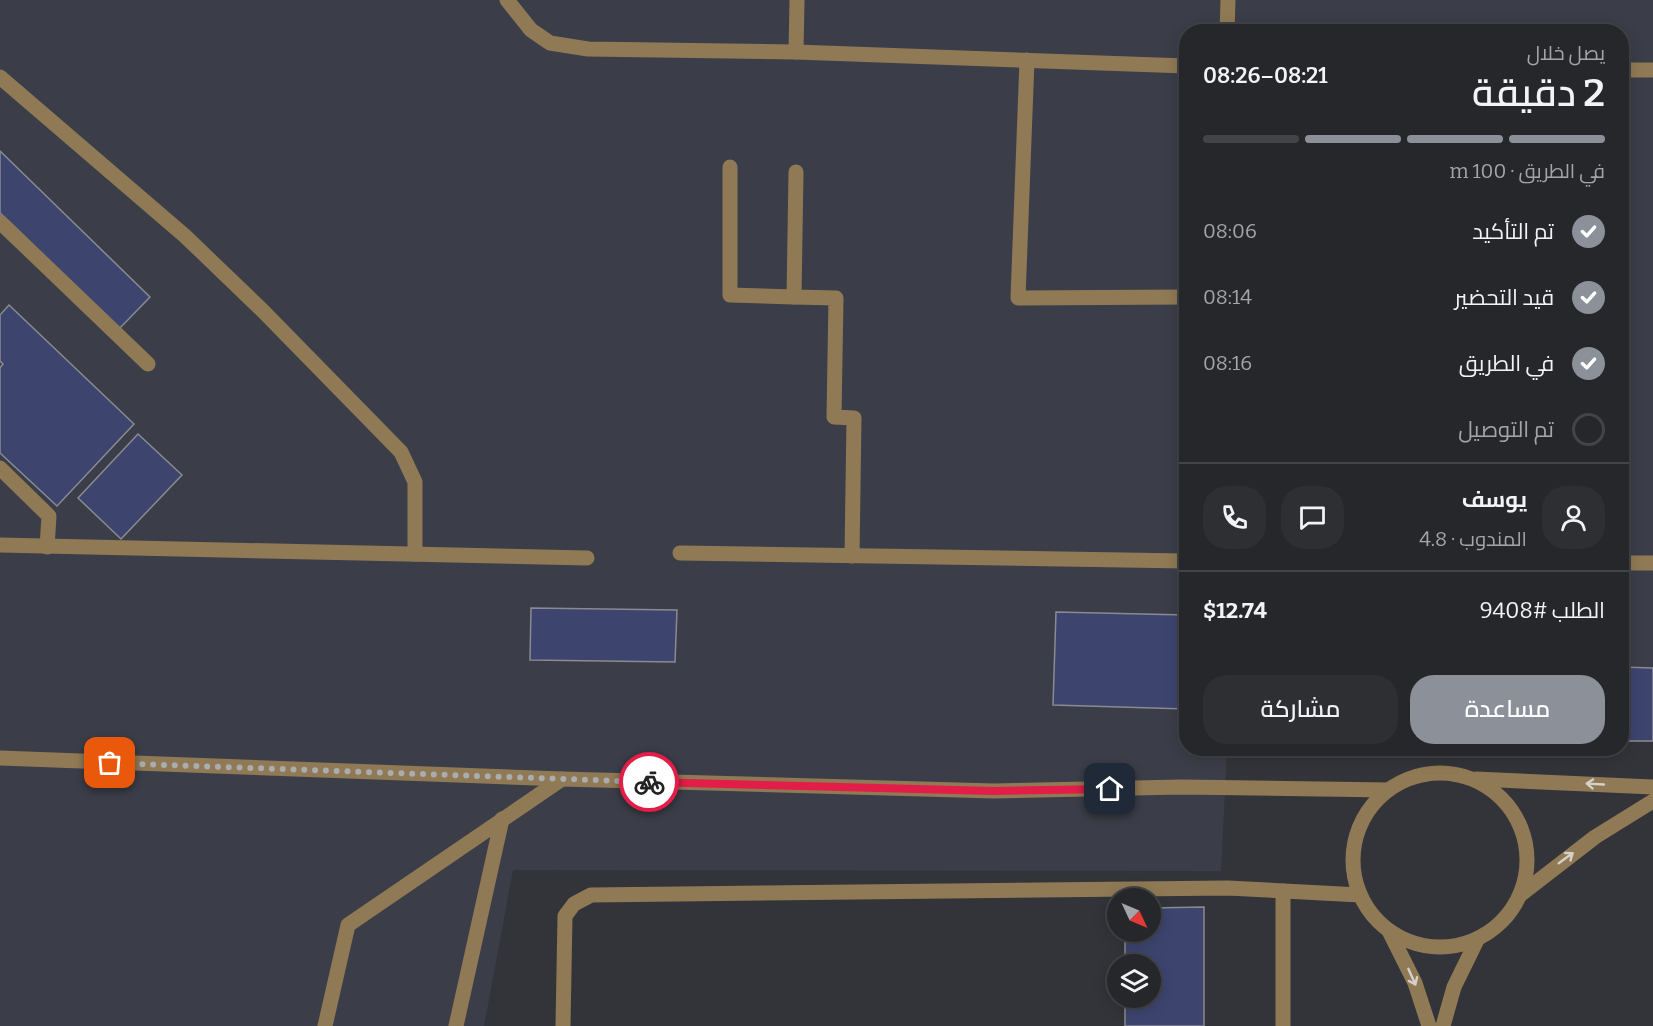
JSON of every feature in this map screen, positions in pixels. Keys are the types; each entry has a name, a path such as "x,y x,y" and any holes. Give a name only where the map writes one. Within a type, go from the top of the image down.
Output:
{"street":[{"path":"507,0 531,30 550,43 588,49 795,52 1179,66"},
{"path":"795,52 796,0"},
{"path":"1227,24 1228,0"},
{"path":"1027,60 1018,298 1179,297"},
{"path":"1629,70 1653,70"},
{"path":"0,77 185,236 270,318 401,452 415,482 415,554"},
{"path":"730,167 730,295 836,298 834,417 854,418 852,556"},
{"path":"794,297 796,172"},
{"path":"0,222 148,364"},
{"path":"0,468 49,516 47,547"},
{"path":"0,545 587,558"},
{"path":"680,553 1179,561"},
{"path":"1629,563 1653,563"},
{"path":"0,758 562,779 994,791 1181,787 1388,790"},
{"path":"1474,779 1491,789 1505,802 1524,837 1527,856 1520,895 1495,927 1478,938 1455,945 1432,947 1402,939 1388,930 1367,909 1354,877 1352,857 1355,838 1362,819 1374,803 1401,782 1429,773 1444,772 1474,779 1653,787"},
{"path":"325,1026 348,925 562,779"},
{"path":"1520,895 1595,837 1653,801"},
{"path":"456,1026 502,819"},
{"path":"563,1026 565,916 574,904 591,895 1228,888 1360,896"},
{"path":"1283,891 1283,1026"},
{"path":"1388,930 1415,983 1429,1026"},
{"path":"1443,1026 1454,987 1478,938"}],"shaded area":[{"path":"0,0 1653,0 1653,742 1629,742 1629,24 1179,24 1179,756 1227,756 1221,871 513,870 484,1026 0,1026"}],"building":[{"path":"0,151 150,297 119,329 0,213"},
{"path":"9,305 134,424 57,506 0,453 0,368 3,364 0,361 0,315"},
{"path":"138,434 182,475 121,539 78,498"},
{"path":"531,608 677,610 675,662 530,660"},
{"path":"1056,612 1179,615 1179,709 1053,705"},
{"path":"1629,667 1653,668 1653,741 1629,741"},
{"path":"1204,907 1204,1026 1125,1026 1125,1008 1161,1008 1161,954 1125,954 1125,942 1161,942 1161,908"}],"way so far":[{"path":"110,763 649,782"}],"route":[{"path":"649,782 994,791 1110,789"}]}
